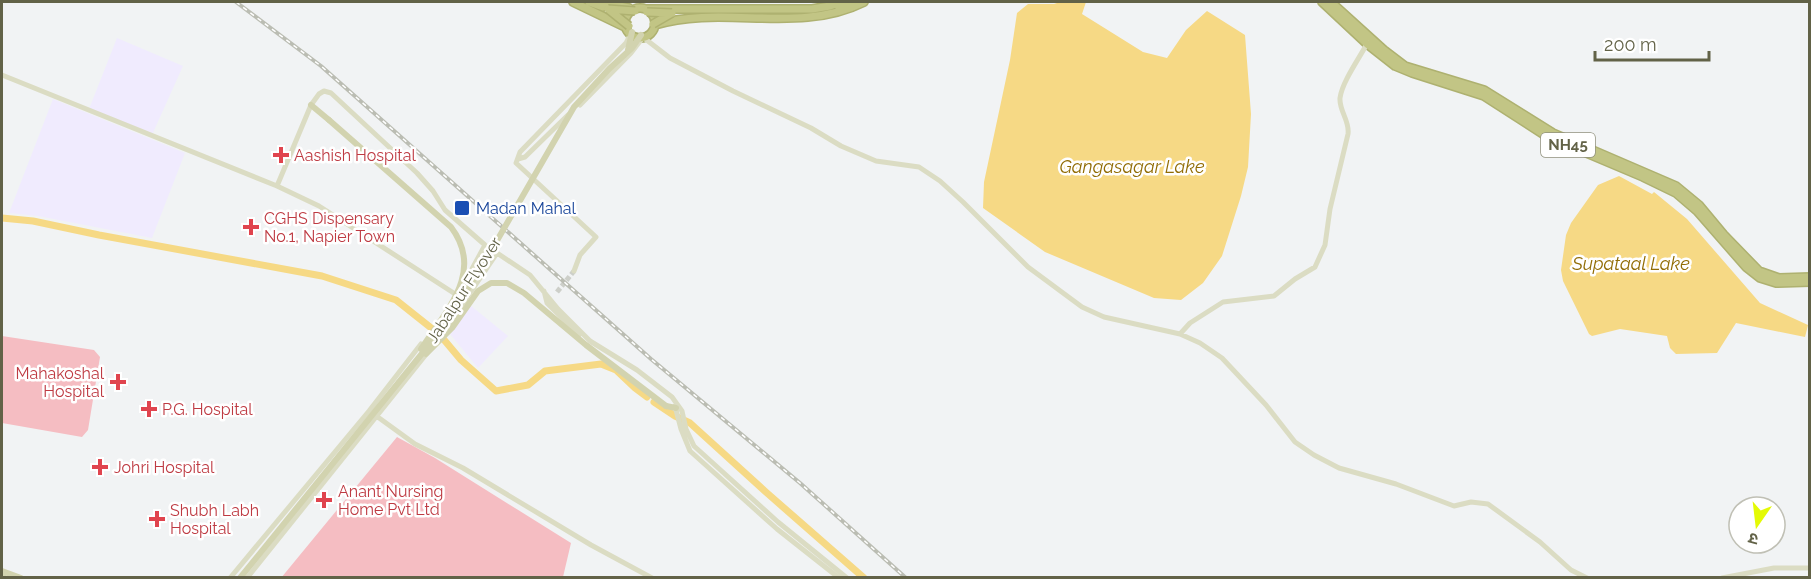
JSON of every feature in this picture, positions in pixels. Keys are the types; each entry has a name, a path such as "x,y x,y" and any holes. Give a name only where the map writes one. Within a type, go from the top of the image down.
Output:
{"highway":[{"path":"573,2 642,37 650,31 667,8"},
{"path":"589,2 608,9 629,30"},
{"path":"600,2 634,10"},
{"path":"608,9 812,9 842,2"},
{"path":"667,8 817,13 852,2"},
{"path":"654,25 672,20 698,18 821,17 864,2"},
{"name":"NH45","path":"1322,2 1369,41 1405,66 1478,87 1553,133 1676,193 1696,211 1746,267 1760,278 1776,283 1809,282"},
{"name":"NH45","path":"1331,2 1369,41"},
{"path":"629,30 629,18 634,10"},
{"path":"646,10 652,17 654,25"},
{"name":"NH45","path":"1607,159 1658,176 1685,192 1759,271 1779,278 1809,277"}],"main road":[{"path":"628,50 629,30"},
{"name":"Jabalpur Flyover","path":"240,578 446,324 574,107 583,95 642,37"},
{"path":"311,105 451,227 463,248 465,267 462,283 417,359"},
{"path":"417,359 423,357 452,328 478,291 491,283 507,283 524,293 586,345 666,406 678,410"},
{"path":"2,571 21,578"}],"street":[{"path":"574,271 580,255 596,237 516,164 520,152 626,43 629,30"},
{"path":"518,159 525,157 581,103 631,53 642,37 670,58 811,128 841,146 876,161 919,167 940,181 963,202 1028,267 1082,307 1104,317 1180,334 1200,343 1227,362 1266,405 1295,442 1314,455 1339,468 1404,487 1448,504 1459,506 1479,502 1488,504 1540,542 1571,570 1587,578"},
{"path":"1180,334 1190,323 1223,302 1274,296 1315,267 1325,245 1330,209 1348,134 1348,124 1340,98 1348,78 1369,41"},
{"path":"2,75 277,186 319,206 466,301"},
{"path":"277,186 311,105 324,91 337,98 417,172 433,191 444,210 485,245 524,269 547,294 553,311 582,338 666,396 678,410 690,451 770,523 839,578"},
{"path":"230,578 369,411 428,336 458,295 485,245"},
{"path":"247,578 443,333 497,253"},
{"path":"369,411 416,444 463,468 591,545 652,578"},
{"path":"683,429 701,453 778,522 846,577"},
{"path":"1722,578 1774,568 1809,568"}],"shaded area":[{"path":"117,38 183,66 152,135 89,109"},
{"path":"53,99 185,153 152,238 38,216 9,213"},
{"path":"470,305 508,336 478,368 450,334"},
{"path":"2,336 94,350 100,357 88,430 82,437 2,423"},
{"path":"397,437 435,458 571,543 563,577 281,578"}],"water":[{"name":"Gangasagar Lake","path":"1086,2 1082,14 1143,52 1167,58 1186,30 1207,11 1245,35 1251,114 1248,167 1241,196 1222,256 1203,283 1181,300 1154,298 1045,252 983,208 984,182 1010,60 1017,13 1028,4"},
{"name":"Supataal Lake","path":"1619,176 1652,194 1654,192 1687,219 1760,303 1808,325 1805,337 1736,323 1717,353 1676,354 1670,348 1667,336 1620,329 1592,336 1589,334 1563,281 1561,270 1566,235 1571,223 1598,185"}],"waterway":[{"path":"2,218 33,221 322,276 396,300 440,335 461,360 496,391 528,385 545,371 601,364 616,370 647,397"},
{"path":"654,402 690,423 864,578"}],"tunnel":[{"path":"557,292 574,271"}],"railway":[{"path":"236,2 321,66 651,359 800,483 906,578"}],"place":[{"name":"Aashish Hospital","path":"281,155"},
{"name":"Madan Mahal","path":"462,208"},
{"name":"CGHS Dispensary No.1, Napier Town","path":"251,227"},
{"name":"Mahakoshal Hospital","path":"118,382"},
{"name":"P.G. Hospital","path":"149,409"},
{"name":"Johri Hospital","path":"100,467"},
{"name":"Anant Nursing Home Pvt Ltd","path":"324,500"},
{"name":"Shubh Labh Hospital","path":"157,519"}]}
